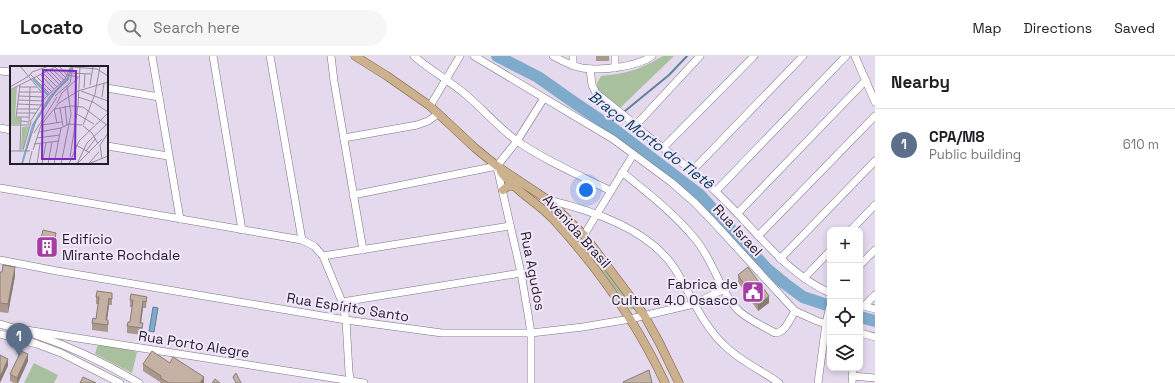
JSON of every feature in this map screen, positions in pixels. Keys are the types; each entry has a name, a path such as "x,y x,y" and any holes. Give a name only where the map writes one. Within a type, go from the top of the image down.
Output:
{"main road":[{"name":"Avenida Brasil","path":"355,56 430,106 475,148 497,166 548,200 584,235 644,315 679,383"},
{"name":"Avenida Brasil","path":"497,166 508,181 537,203 564,232 603,280 648,348 665,383"},
{"path":"503,190 508,186 514,186"}],"street":[{"path":"152,56 180,219"},
{"path":"213,56 242,230"},
{"path":"270,56 302,240"},
{"path":"331,56 363,250"},
{"path":"414,56 424,66 465,94 503,130 537,154 611,190"},
{"path":"430,106 460,56"},
{"name":"Rua Israel","path":"474,56 613,140 671,182 695,203 795,311"},
{"path":"553,56 572,66 590,69 626,66 652,56"},
{"path":"572,66 573,56"},
{"path":"615,68 616,56"},
{"path":"636,125 700,56"},
{"path":"663,148 754,56"},
{"path":"692,171 803,56"},
{"path":"716,191 846,56"},
{"path":"855,56 875,102"},
{"path":"590,69 592,85 596,93 716,191 780,259 804,278 827,291"},
{"path":"0,70 10,72"},
{"path":"738,213 866,80"},
{"path":"108,88 159,97"},
{"path":"353,195 497,166 517,140 544,98"},
{"path":"344,138 423,124 438,114"},
{"path":"758,236 875,116"},
{"path":"0,128 10,130"},
{"path":"108,146 168,156"},
{"path":"584,235 633,155"},
{"path":"780,259 875,161"},
{"name":"Rua Agudos","path":"497,166 521,272 531,333 531,383"},
{"path":"622,172 679,220 687,229 702,247 722,290 738,310 754,322 775,333 778,333 783,330 795,311 817,321 827,323 818,383"},
{"path":"0,188 302,240 314,246 324,256 342,302 346,320 349,372 348,382"},
{"path":"548,200 597,215 626,227 646,239 670,262 706,324 723,345 738,357 779,383"},
{"path":"854,227 875,205"},
{"path":"324,256 510,226"},
{"path":"862,263 875,250"},
{"path":"804,278 827,254"},
{"name":"Rua Espírito Santo","path":"0,260 346,320 442,333 531,333 577,328 630,319 694,304 722,290"},
{"path":"342,302 521,272"},
{"path":"863,304 875,295"},
{"path":"863,305 875,309"},
{"path":"0,324 20,329 64,345 89,356 139,383"},
{"name":"Rua Porto Alegre","path":"20,329 348,382 364,383"},
{"path":"0,334 37,344 61,353 120,383"},
{"path":"863,334 875,337"},
{"path":"852,376 875,378"}],"green space":[{"path":"663,56 674,56 620,108 598,91 597,83 601,76 633,70"},
{"path":"550,205 594,253 635,308 631,310 591,256 547,207"},
{"path":"105,343 137,352 132,373 95,354 98,344"},
{"path":"34,363 58,375 54,383 24,383"}],"water":[{"path":"153,307 158,308 154,332 149,331"}],"building":[{"path":"43,230 56,233 53,249 49,249 49,251 42,249 42,247 39,246"},
{"path":"3,265 15,267 8,304 0,303 0,272 2,272"},
{"name":"Fabrica de Cultura 4.0 Osasco","path":"748,267 769,296 758,305 738,275"},
{"path":"97,291 112,293 112,299 109,298 106,320 108,320 108,325 92,323 93,318 96,319 99,297 96,297"},
{"path":"131,294 147,297 146,302 143,301 140,323 143,323 142,328 127,326 128,322 130,322 133,300 130,300"},
{"path":"21,351 28,354 17,378 10,374"},
{"path":"152,351 170,363 173,357 204,377 200,383 169,383 160,378 161,376 143,364"},
{"path":"0,355 8,359 0,377"},
{"path":"649,370 652,383 623,382"},
{"path":"236,373 241,383 236,383 233,377"},
{"path":"83,377 96,383 80,383"},
{"path":"215,379 220,383 212,383"}],"waterway":[{"name":"Braço Morto do Tietê","path":"497,56 538,77 615,130 700,195 767,269 803,297 827,305"},
{"path":"625,111 669,75 687,56"},
{"path":"608,125 618,116"},
{"name":"Braço Morto do Tietê","path":"863,318 875,321"}],"place":[{"name":"Edifício Mirante Rochdale","path":"47,247"},
{"name":"Fabrica de Cultura 4.0 Osasco","path":"753,292"},
{"name":"CPA/M8","path":"19,356"}]}
